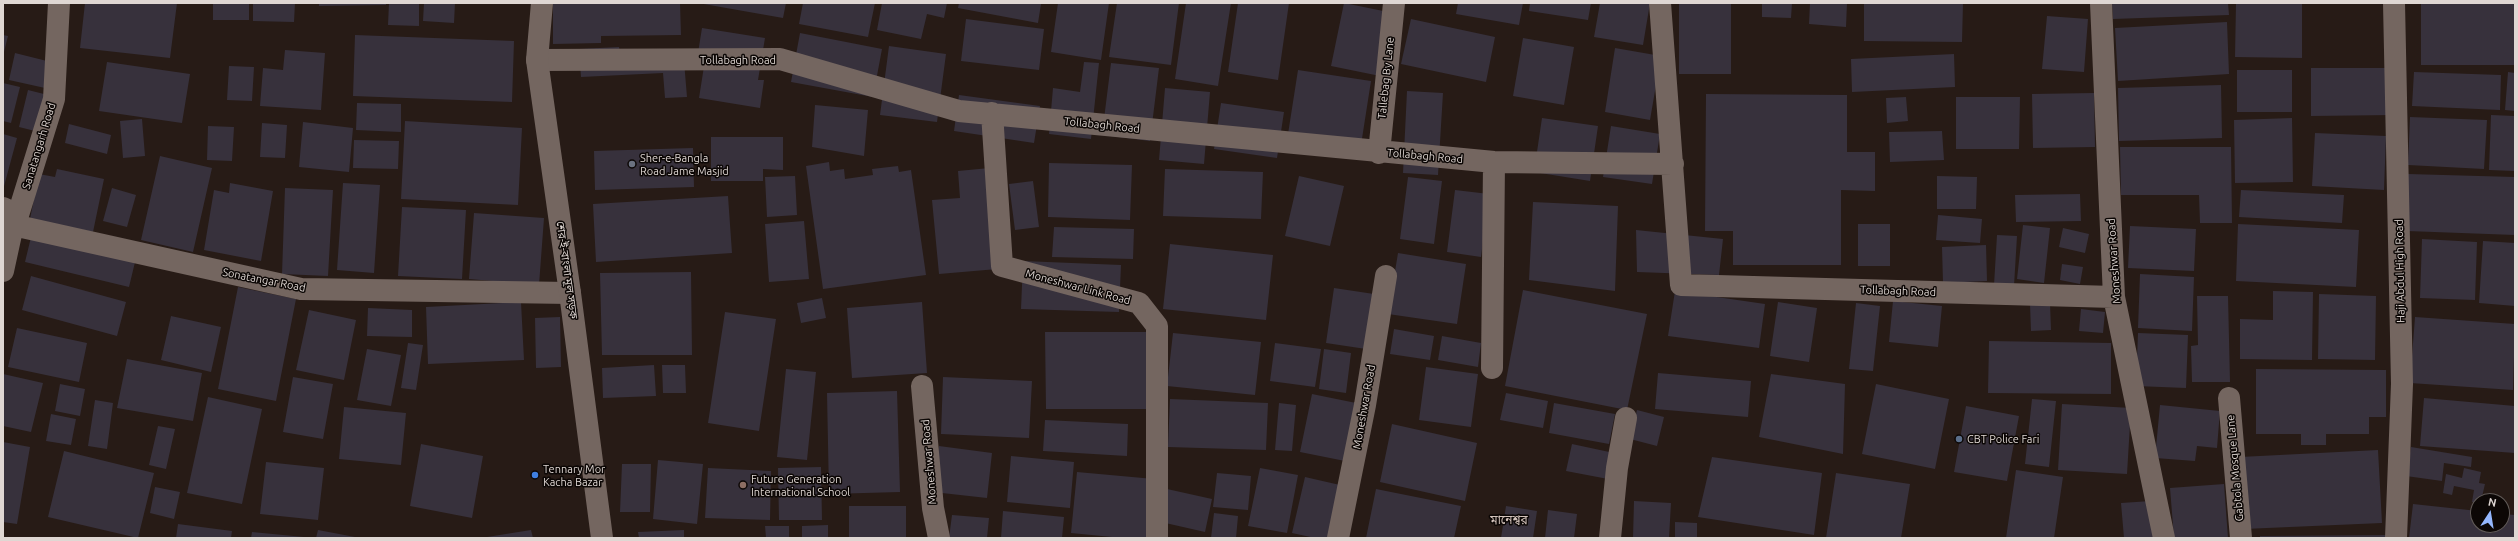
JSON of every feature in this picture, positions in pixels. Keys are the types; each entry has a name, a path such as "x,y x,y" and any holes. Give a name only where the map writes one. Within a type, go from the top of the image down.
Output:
{"street":[{"name":"Sanatangarh Road","path":"3,271 12,216 54,99 59,3"},
{"name":"শের-ই-বাংলা মূল সড়ক","path":"542,3 537,60 570,293 602,538"},
{"name":"Tallebag By Lane","path":"1379,153 1394,3"},
{"path":"1660,3 1673,164"},
{"name":"Moneshwar Road","path":"2101,3 2114,297 2164,538"},
{"name":"Haji Abdul High Road","path":"2394,3 2402,384 2396,538"},
{"name":"Tollabagh Road","path":"537,60 780,60 959,111 992,113 1379,153 1494,162 1673,164 1681,285 2114,297"},
{"path":"946,90 959,111"},
{"name":"Moneshwar Link Road","path":"992,113 1002,266 1139,303 1157,326 1157,538"},
{"path":"1492,368 1494,162"},
{"name":"Sonatangar Road","path":"12,216 301,289 570,293"},
{"name":"Moneshwar Road","path":"1338,538 1366,405 1386,276"},
{"name":"Moneshwar Road","path":"922,386 933,508 939,538"},
{"name":"Gabtola Mosque Lane","path":"2229,398 2241,538"},
{"path":"1610,538 1617,468 1626,418"}],"building":[{"path":"85,3 177,3 170,58 80,48"},
{"path":"213,3 249,3 249,20 213,20"},
{"path":"253,3 295,3 294,22 253,21"},
{"path":"319,3 386,3 386,5 319,6"},
{"path":"389,3 419,3 419,26 388,25"},
{"path":"424,3 455,3 454,23 423,21"},
{"path":"553,3 680,3 681,35 601,36 601,43 553,44"},
{"path":"698,3 786,3 783,18"},
{"path":"803,3 875,3 868,37 799,24"},
{"path":"882,3 947,3 944,18 927,14 921,39 877,30"},
{"path":"959,3 1041,4 1038,23 958,8"},
{"path":"1058,3 1109,3 1101,60 1051,52"},
{"path":"1117,3 1179,3 1171,65 1109,57"},
{"path":"1186,3 1231,3 1218,86 1175,79"},
{"path":"1238,3 1289,3 1278,80 1228,72"},
{"path":"1344,3 1398,14 1385,77 1331,66"},
{"path":"1458,3 1523,3 1519,25 1456,14"},
{"path":"1530,3 1591,3 1588,20 1529,11"},
{"path":"1600,3 1650,3 1643,45 1594,37"},
{"path":"1679,3 1731,3 1731,74 1679,74"},
{"path":"1762,3 1792,3 1791,18 1762,17"},
{"path":"1810,3 1847,3 1846,27 1809,24"},
{"path":"1864,3 1963,3 1962,42 1864,41"},
{"path":"2112,3 2228,3 2229,15 2113,19"},
{"path":"2236,3 2302,3 2302,58 2235,57"},
{"path":"2421,3 2515,3 2515,65 2421,65"},
{"path":"2047,16 2088,19 2084,72 2042,69"},
{"path":"966,19 1044,29 1039,70 961,61"},
{"path":"1411,19 1495,37 1486,82 1401,64"},
{"path":"2227,22 2229,74 2118,81 2115,28"},
{"path":"702,28 765,38 758,80 764,80 760,108 699,98 705,60 697,59"},
{"path":"800,33 882,49 873,97 791,82"},
{"path":"3,35 8,36 4,52 3,52"},
{"path":"355,35 514,41 512,102 353,96"},
{"path":"1523,38 1574,47 1564,105 1513,96"},
{"path":"889,46 946,54 937,122 880,115"},
{"path":"619,47 620,53 683,49 687,97 665,98 663,73 581,77 579,49"},
{"path":"1615,48 1661,56 1650,120 1605,112"},
{"path":"285,50 325,53 321,110 260,106 263,68 283,70"},
{"path":"15,53 51,62 45,88 9,80"},
{"path":"1954,54 1955,87 1852,92 1851,59"},
{"path":"107,62 190,74 182,123 99,111"},
{"path":"1084,62 1099,63 1091,139 1049,134 1053,88 1080,92"},
{"path":"1111,63 1159,68 1150,141 1102,135"},
{"path":"229,66 254,67 252,101 227,100"},
{"path":"2311,68 2394,68 2394,115 2311,116"},
{"path":"1298,70 1371,81 1361,145 1288,134"},
{"path":"2237,70 2292,70 2292,112 2237,112"},
{"path":"2414,72 2501,75 2500,110 2412,106"},
{"path":"2508,72 2515,73 2515,111 2505,110"},
{"path":"3,83 20,87 11,123 3,121"},
{"path":"2221,85 2222,138 2119,141 2118,88"},
{"path":"1165,88 1210,92 1204,164 1159,160"},
{"path":"28,90 48,95 39,132 19,127"},
{"path":"1407,91 1443,93 1438,175 1403,173"},
{"path":"2094,93 2095,147 2033,148 2032,94"},
{"path":"1706,94 1847,95 1847,152 1875,152 1875,191 1841,190 1841,265 1733,265 1733,231 1705,231"},
{"path":"959,95 1040,106 1034,143 954,131"},
{"path":"1906,97 1908,121 1887,123 1886,98"},
{"path":"1956,97 2020,97 2019,149 1956,149"},
{"path":"357,103 401,104 401,132 356,130"},
{"path":"1221,103 1284,112 1277,158 1214,149"},
{"path":"815,105 868,110 864,156 812,147"},
{"path":"2491,115 2515,116 2515,171 2489,170"},
{"path":"2410,117 2487,120 2484,169 2408,165"},
{"path":"1542,118 1598,126 1590,181 1534,172"},
{"path":"2292,118 2293,182 2235,183 2234,120"},
{"path":"142,119 145,156 123,158 120,121"},
{"path":"405,121 522,128 518,205 401,199"},
{"path":"303,122 353,128 349,172 299,167"},
{"path":"262,123 287,125 285,158 260,157"},
{"path":"69,124 111,135 107,154 65,143"},
{"path":"208,126 234,127 232,161 207,160"},
{"path":"1611,126 1660,134 1652,184 1603,177"},
{"path":"1942,131 1944,160 1890,162 1889,132"},
{"path":"2315,133 2386,136 2384,190 2312,186"},
{"path":"3,134 17,138 3,190"},
{"path":"711,137 783,137 783,170 763,169 763,181 711,181"},
{"path":"354,140 399,141 398,169 353,168"},
{"path":"2120,147 2231,147 2232,223 2200,223 2199,195 2121,195"},
{"path":"693,148 694,187 595,190 594,151"},
{"path":"160,156 212,168 193,252 141,240"},
{"path":"829,162 830,171 844,169 845,179 873,175 872,169 898,166 899,172 911,170 926,275 823,289 806,166"},
{"path":"1049,163 1132,165 1130,220 1048,217"},
{"path":"1000,167 1009,268 939,274 932,200 960,198 958,171"},
{"path":"57,169 104,179 93,232 30,219 39,174 55,177"},
{"path":"1165,169 1263,172 1261,219 1163,216"},
{"path":"2408,174 2515,177 2515,235 2407,231"},
{"path":"795,176 797,215 767,217 765,177"},
{"path":"1299,176 1344,186 1330,246 1285,236"},
{"path":"1937,176 1977,177 1976,209 1937,209"},
{"path":"1408,177 1442,181 1434,244 1400,239"},
{"path":"1033,181 1039,227 1015,230 1009,184"},
{"path":"230,183 273,191 261,261 204,250 214,190 229,193"},
{"path":"343,183 380,185 374,273 337,270"},
{"path":"112,188 136,195 127,227 103,221"},
{"path":"285,188 333,190 328,276 282,274"},
{"path":"1455,190 1489,194 1481,257 1447,252"},
{"path":"2241,190 2344,195 2342,223 2239,217"},
{"path":"2080,194 2081,221 2016,222 2015,195"},
{"path":"728,196 732,253 596,262 593,204"},
{"path":"1533,202 1618,206 1615,291 1529,280"},
{"path":"402,207 466,210 462,279 398,276"},
{"path":"474,213 544,218 539,285 469,279"},
{"path":"1938,215 1982,219 1980,243 1936,240"},
{"path":"804,221 809,279 769,282 765,224"},
{"path":"1858,224 1890,224 1890,266 1858,266"},
{"path":"2238,224 2359,230 2356,287 2236,281"},
{"path":"2023,225 2050,228 2044,283 2017,279"},
{"path":"2130,226 2196,229 2194,271 2128,268"},
{"path":"1054,227 1134,229 1133,259 1052,257"},
{"path":"2063,228 2089,234 2085,253 2059,247"},
{"path":"1636,230 1723,239 1719,275 1637,272"},
{"path":"32,233 136,258 129,287 25,262"},
{"path":"1997,235 2017,236 2014,286 1994,285"},
{"path":"2422,239 2477,242 2475,300 2420,298"},
{"path":"2483,241 2515,243 2515,306 2479,303"},
{"path":"1170,244 1273,255 1266,320 1163,309"},
{"path":"1986,245 1987,281 1943,283 1942,247"},
{"path":"1398,253 1466,264 1457,324 1388,314"},
{"path":"1023,261 1121,265 1119,312 1021,309"},
{"path":"2062,264 2083,267 2080,284 2060,280"},
{"path":"691,272 692,355 602,355 600,273"},
{"path":"2140,274 2194,277 2192,331 2138,328"},
{"path":"31,276 126,302 117,336 22,310"},
{"path":"238,287 296,299 276,401 218,389"},
{"path":"1334,288 1374,294 1366,349 1326,343"},
{"path":"1523,290 1647,314 1627,410 1505,386"},
{"path":"1675,291 1765,304 1759,348 1668,336"},
{"path":"2273,291 2313,292 2312,360 2240,359 2240,319 2273,320"},
{"path":"2319,294 2376,296 2375,360 2318,359"},
{"path":"2197,296 2228,296 2230,382 2192,382 2191,346 2198,345"},
{"path":"822,298 826,318 801,323 797,303"},
{"path":"1893,301 1942,306 1938,347 1889,342"},
{"path":"521,302 524,360 428,364 426,307"},
{"path":"922,302 927,373 852,378 847,308"},
{"path":"1778,302 1817,308 1809,362 1770,356"},
{"path":"1856,303 1880,306 1873,371 1849,369"},
{"path":"2050,303 2051,330 2031,331 2030,304"},
{"path":"368,308 412,310 412,337 367,336"},
{"path":"2081,309 2105,312 2103,333 2079,331"},
{"path":"309,310 356,320 344,380 296,370"},
{"path":"725,312 776,319 759,431 708,423"},
{"path":"171,316 221,327 211,372 161,360"},
{"path":"560,317 561,367 536,368 535,318"},
{"path":"2415,317 2515,324 2513,390 2410,383"},
{"path":"17,328 87,343 79,382 8,367"},
{"path":"1394,329 1434,336 1430,360 1390,354"},
{"path":"1045,332 1146,332 1146,409 1046,409"},
{"path":"1173,333 1261,342 1255,395 1167,386"},
{"path":"2138,333 2188,335 2186,388 2136,386"},
{"path":"1442,336 1481,343 1478,367 1438,360"},
{"path":"1989,341 2111,343 2111,394 1988,393"},
{"path":"408,343 423,345 416,390 401,388"},
{"path":"1275,343 1321,349 1315,387 1270,381"},
{"path":"367,349 401,355 391,406 357,400"},
{"path":"1324,349 1351,353 1346,393 1319,389"},
{"path":"127,359 202,373 193,421 117,408"},
{"path":"654,365 656,396 603,398 602,368"},
{"path":"662,365 685,365 686,393 663,393"},
{"path":"1426,367 1478,374 1471,427 1419,420"},
{"path":"786,369 816,372 807,460 777,457"},
{"path":"2256,369 2386,370 2386,417 2369,417 2369,434 2326,434 2326,445 2301,445 2301,434 2256,434"},
{"path":"1658,373 1751,381 1748,417 1655,409"},
{"path":"3,374 43,383 31,432 3,426"},
{"path":"1771,374 1845,384 1843,454 1759,437"},
{"path":"293,377 333,384 323,439 283,432"},
{"path":"943,377 1032,381 1029,438 941,434"},
{"path":"60,384 85,389 80,416 55,411"},
{"path":"1876,384 1949,399 1935,469 1862,454"},
{"path":"897,391 900,492 829,494 827,393"},
{"path":"1506,393 1548,401 1543,428 1500,420"},
{"path":"1312,394 1356,403 1345,461 1300,452"},
{"path":"208,397 262,409 242,504 187,493"},
{"path":"2424,398 2515,406 2515,453 2420,446"},
{"path":"1170,399 1268,403 1266,450 1168,447"},
{"path":"2032,399 2056,401 2049,467 2025,464"},
{"path":"95,400 113,403 107,449 88,446"},
{"path":"1279,403 1296,405 1292,451 1275,450"},
{"path":"1554,403 1615,414 1609,444 1549,433"},
{"path":"2062,404 2131,408 2127,474 2058,470"},
{"path":"2160,405 2220,411 2217,448 2197,446 2195,461 2155,458"},
{"path":"1966,406 2019,416 2007,481 1954,472"},
{"path":"344,407 406,413 401,465 339,459"},
{"path":"1637,410 1664,417 1657,446 1630,439"},
{"path":"51,414 76,419 71,445 46,441"},
{"path":"1045,420 1128,424 1127,456 1043,451"},
{"path":"1392,424 1477,443 1465,501 1380,482"},
{"path":"158,426 175,429 166,469 149,465"},
{"path":"3,442 30,447 17,524 3,522"},
{"path":"421,444 483,456 472,518 410,506"},
{"path":"1572,444 1614,453 1608,479 1566,471"},
{"path":"939,446 992,453 987,498 933,492"},
{"path":"2411,447 2472,457 2471,467 2444,463 2442,481 2406,476"},
{"path":"2378,450 2382,523 2244,529 2240,457"},
{"path":"64,451 154,473 138,538 48,517"},
{"path":"1011,456 1074,462 1070,508 1007,502"},
{"path":"1712,457 1822,473 1814,535 1698,517"},
{"path":"658,460 703,464 697,524 653,519"},
{"path":"266,462 324,468 318,520 260,514"},
{"path":"622,464 651,464 650,512 620,512"},
{"path":"821,467 822,520 779,520 778,468"},
{"path":"708,468 771,471 770,520 705,518"},
{"path":"1260,468 1298,475 1287,533 1248,526"},
{"path":"2464,468 2481,472 2479,483 2485,484 2483,493 2474,493 2474,490 2454,486 2452,495 2443,493 2446,474 2462,478"},
{"path":"2016,470 2063,477 2054,538 2006,538"},
{"path":"1077,472 1154,479 1148,538 1122,538 1071,533"},
{"path":"1217,473 1251,476 1248,510 1213,507"},
{"path":"1836,473 1910,484 1901,538 1826,538"},
{"path":"1305,477 1340,485 1328,538 1315,538 1292,533"},
{"path":"2224,484 2228,538 2174,538 2170,488"},
{"path":"155,487 180,492 174,519 150,513"},
{"path":"1167,489 1212,499 1205,532 1161,522"},
{"path":"1376,489 1461,506 1454,538 1366,538"},
{"path":"1634,501 1671,503 1669,538 1633,538"},
{"path":"2151,501 2154,538 2124,538 2121,503"},
{"path":"2413,504 2470,510 2470,533 2510,533 2510,515 2515,515 2515,538 2409,538"},
{"path":"849,506 906,506 906,538 849,538"},
{"path":"1506,506 1537,511 1533,538 1501,538"},
{"path":"1548,510 1577,514 1574,538 1545,538"},
{"path":"1003,511 1064,517 1062,538 1001,538"},
{"path":"1214,513 1238,516 1236,538 1211,538"},
{"path":"952,515 989,518 987,538 949,538"},
{"path":"1675,522 1697,523 1697,538 1675,538"},
{"path":"178,524 232,531 231,538 176,538"},
{"path":"828,525 828,538 802,538 802,526"},
{"path":"765,526 789,526 789,538 766,538"},
{"path":"318,530 355,537 355,538 316,538"},
{"path":"531,530 533,538 487,538 487,537"},
{"path":"684,530 684,538 639,538 638,532"},
{"path":"252,532 304,537 304,538 251,538"},
{"path":"2388,535 2388,538 2260,538 2260,536"}],"place":[{"name":"Sher-e-Bangla Road Jame Masjid","path":"632,164"},
{"name":"CBT Police Fari","path":"1959,439"},
{"name":"Tennary Mor Kacha Bazar","path":"535,475"},
{"name":"Future Generation International School","path":"743,485"}],"district":[{"name":"মানেশ্বর","path":"1509,520"}]}
